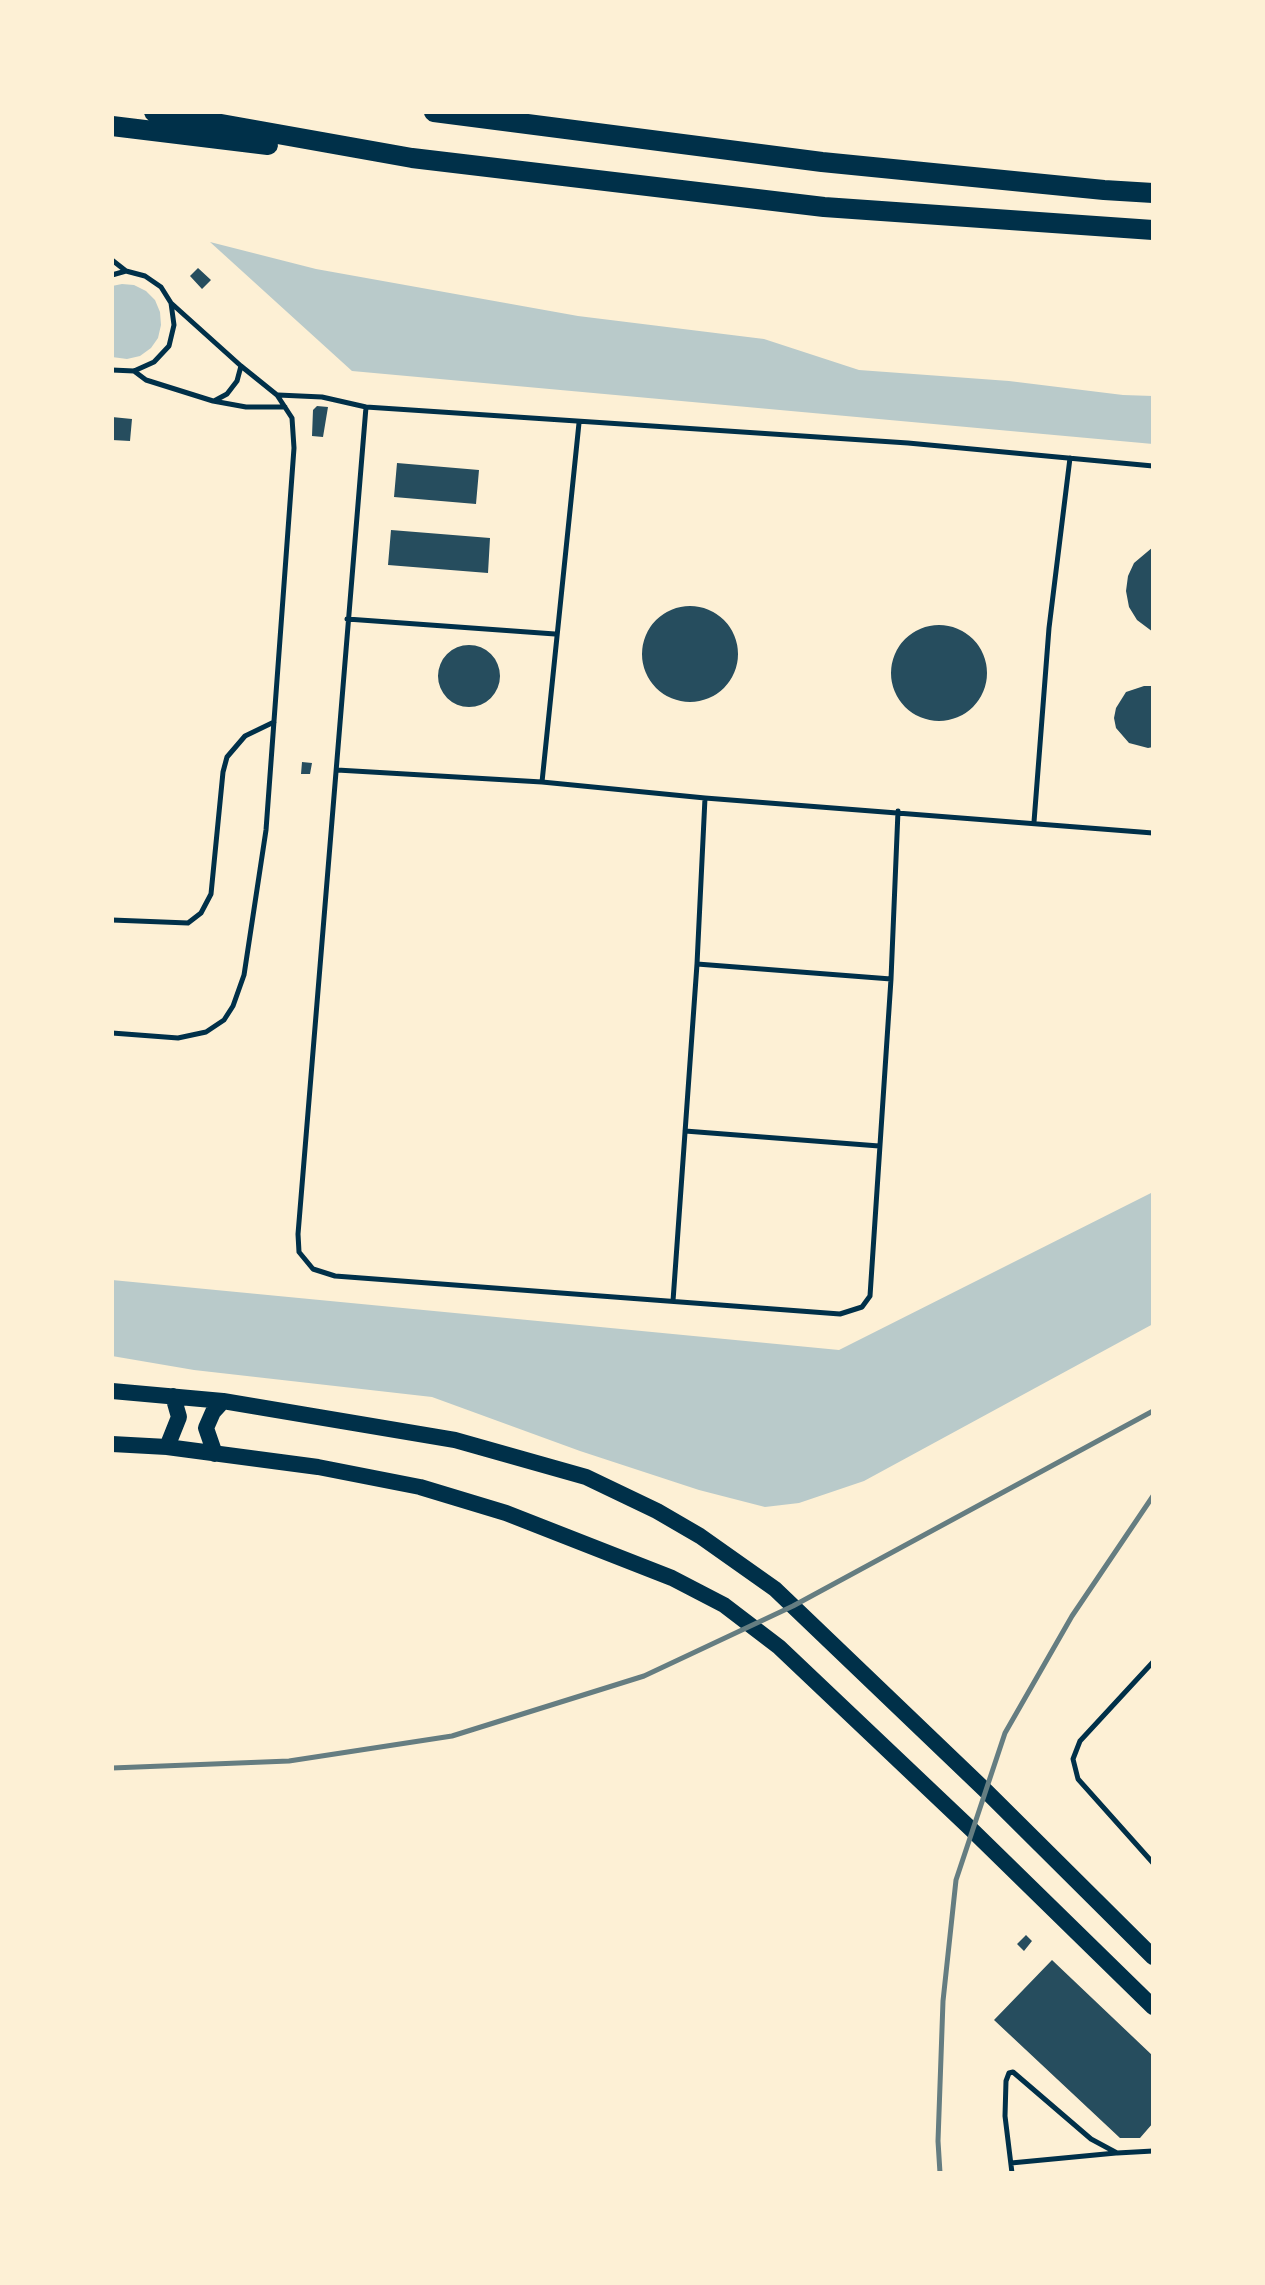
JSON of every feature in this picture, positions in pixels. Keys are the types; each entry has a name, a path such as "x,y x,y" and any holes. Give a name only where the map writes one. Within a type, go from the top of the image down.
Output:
{"highway":[{"path":"154,112 412,158"},
{"path":"434,112 822,162 1153,193"},
{"path":"112,126 824,207 1153,230"}],"main road":[{"path":"112,1391 223,1401 455,1440 586,1477 657,1511 700,1536 775,1589 986,1791 1153,1957"},
{"path":"167,1447 179,1417 173,1396"},
{"path":"215,1454 206,1428 213,1412 223,1401"},
{"path":"112,1444 167,1447 364,1474 434,1492 506,1513 672,1578 724,1605 779,1647 1153,2007"}],"lane":[{"path":"112,260 126,271 145,276 161,287 171,303 277,395 292,418 294,448 266,830 244,975 233,1006 224,1020 206,1032 178,1038 112,1033"},
{"path":"112,275 126,271"},
{"path":"112,370 134,371 154,362 169,346 174,325 171,303"},
{"path":"213,401 227,394 237,381 241,366"},
{"path":"134,371 146,380 213,401 246,407 286,407"},
{"path":"277,395 322,397 366,407 908,443 1153,466"},
{"path":"366,407 298,1234 299,1252 313,1269 335,1276 840,1314 862,1307 870,1296 891,979 898,811"},
{"path":"542,782 579,423"},
{"path":"1034,822 1049,628 1070,458"},
{"path":"347,619 555,634"},
{"path":"112,920 188,923 201,913 211,894 227,757 245,736 274,722"},
{"path":"336,770 542,782 1153,833"},
{"path":"673,1301 697,964 705,798"},
{"path":"697,964 891,979"},
{"path":"685,1131 879,1146"},
{"path":"1153,1662 1080,1741 1073,1759 1078,1779 1153,1863"},
{"path":"1012,2173 1005,2104 1006,2081 1009,2073 1013,2072 1091,2139 1117,2153"},
{"path":"1011,2164 1153,2151"}],"shaded area":[{"path":"210,242 316,269 578,316 764,339 859,370 1153,396 1153,444 352,371"},
{"path":"134,285 155,300 161,325 158,338 151,348 140,356 127,359 112,357 112,286"},
{"path":"1153,1192 1153,1324 864,1481 799,1503 765,1507 699,1490 432,1397 194,1370 112,1356 112,1280 839,1350"}],"building":[{"path":"198,268 211,280 202,289 190,276"},
{"path":"317,406 328,407 323,437 312,436 313,410"},
{"path":"112,417 132,419 130,441 112,440"},
{"path":"397,463 479,470 476,504 394,497"},
{"path":"391,530 490,538 488,573 388,565"},
{"path":"1153,547 1153,632 1137,620 1129,607 1126,591 1134,563"},
{"path":"690,606 708,609 724,620 735,636 738,654 735,672 724,688 708,699 690,702 672,699 656,688 645,672 642,654 645,636 656,620 672,609"},
{"path":"939,625 957,628 973,639 984,655 987,673 984,691 973,707 957,718 939,721 921,718 905,707 894,691 891,673 894,655 905,639 921,628"},
{"path":"469,645 481,647 491,654 498,664 498,688 491,698 481,705 469,707 457,705 447,698 440,688 438,676 440,664 447,654 457,647"},
{"path":"1153,686 1153,747 1148,748 1129,743 1116,728 1114,718 1126,692"},
{"path":"302,762 312,763 310,774 301,774"},
{"path":"1026,1935 1032,1941 1024,1951 1017,1944"},
{"path":"1052,1960 1153,2056 1153,2123 1140,2138 1120,2138 994,2020"}],"railway":[{"path":"112,1768 289,1761 452,1736 644,1676 793,1606 1153,1411"},
{"path":"940,2173 938,2141 943,2001 956,1880 1005,1733 1072,1616 1153,1496"}]}
